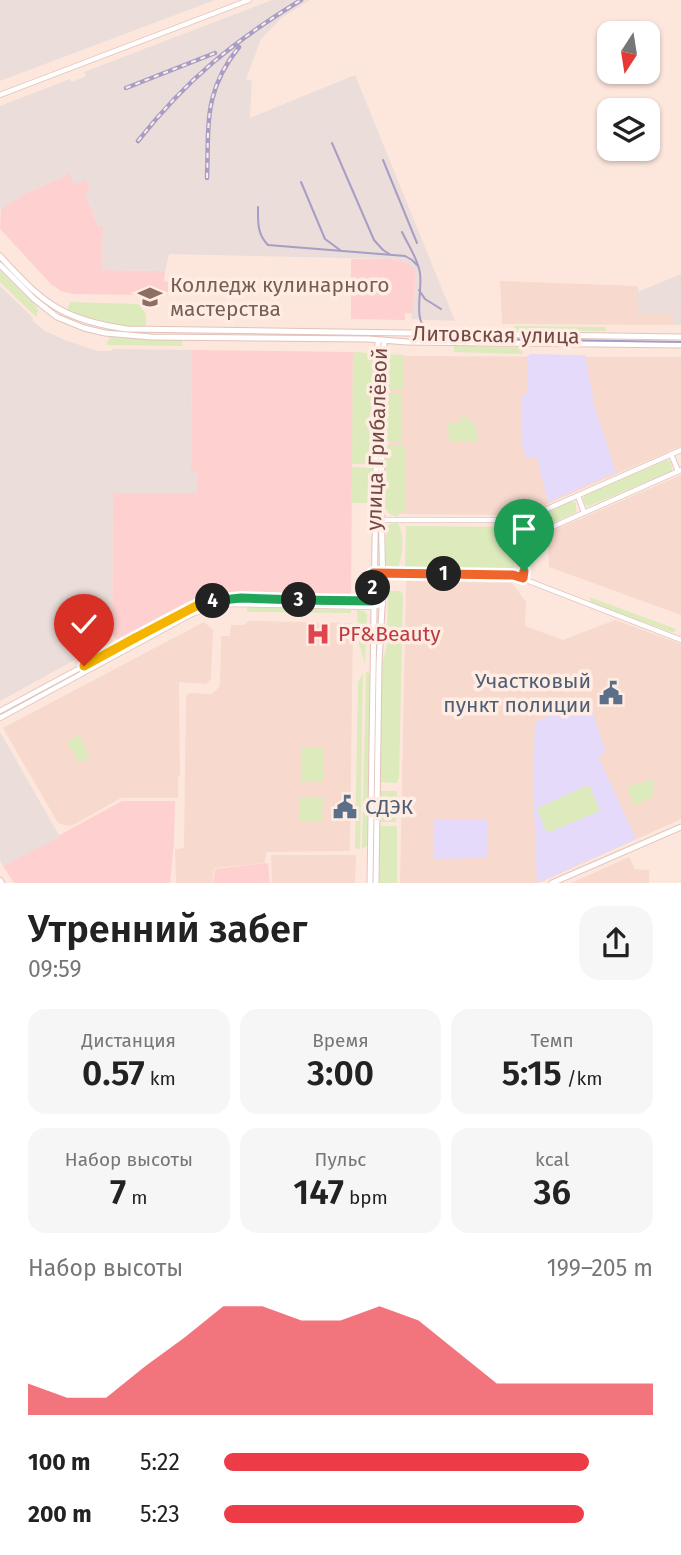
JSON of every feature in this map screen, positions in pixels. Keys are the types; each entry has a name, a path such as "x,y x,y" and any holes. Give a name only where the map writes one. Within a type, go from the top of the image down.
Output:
{"street":[{"path":"0,95 249,0"},
{"name":"Литовская улица","path":"0,256 50,304 71,317 106,326 163,330 681,337"},
{"name":"Литовская улица","path":"0,265 33,299 57,317 76,326 105,333 151,337 681,345"},
{"name":"улица Грибалёвой","path":"376,883 379,663 383,604 379,520 381,334"},
{"path":"379,520 525,519 681,450"},
{"path":"525,539 679,471 671,454"},
{"path":"578,496 584,512"},
{"path":"523,578 525,519"},
{"name":"улица Грибалёвой","path":"370,883 372,604 379,520"},
{"path":"373,573 513,575 681,640"},
{"path":"0,711 209,601 241,598 372,604"},
{"path":"0,718 190,615 211,607 245,604 383,604"},
{"path":"552,883 681,827"}],"shaded area":[{"path":"0,0 215,0 0,81"},
{"path":"272,0 310,0 281,18 261,39 246,79 252,81 250,118 355,75 455,321 411,319 415,270 409,263 392,259 169,254 165,271 102,270 103,226 98,227 85,193 90,190 86,180 74,185 68,172 65,176 26,193 0,210 0,106 70,79 72,82 86,76 84,72"},
{"path":"69,172 86,180 90,190 85,193 98,227 103,225 102,270 165,271 164,281 168,282 168,295 152,295 151,300 157,300 157,305 142,305 142,300 148,300 148,295 73,294 61,291 51,284 0,229 1,209 26,193"},
{"path":"351,259 392,259 409,263 415,270 414,314 405,313 405,320 351,319"},
{"path":"681,274 681,325 674,325 673,313 638,313 635,293"},
{"path":"500,281 637,286 639,291 635,293 638,300 674,313 674,325 502,324"},
{"path":"0,286 45,331 97,351 192,350 191,472 198,473 197,493 113,493 112,634 102,645 0,701"},
{"path":"192,350 353,352 351,597 226,595 189,601 117,640 112,634 113,493 197,493 191,473"},
{"path":"585,355 595,408 616,472 548,502 537,458 526,458 522,446 522,396 527,393 527,356"},
{"path":"391,356 681,357 681,446 522,515 394,514 387,506"},
{"path":"681,475 681,615 549,567 548,533"},
{"path":"406,581 512,583 526,602 525,626 563,640 615,620 681,644 681,819 539,883 400,883"},
{"path":"249,621 353,623 350,851 266,852 265,863 214,868 212,883 176,883 175,849 184,848 186,696 189,693 212,694 220,686 221,636 230,636 231,625 244,625"},
{"path":"204,622 213,630 211,679 206,684 179,682 178,798 121,798 73,825 58,823 3,728"},
{"path":"588,699 606,752 598,756 636,839 537,883 533,783 535,722"},
{"path":"0,732 60,837 3,866 0,860"},
{"path":"122,801 175,801 170,883 14,883 3,866"},
{"path":"433,819 488,820 488,858 433,859"},
{"path":"271,855 356,855 355,883 272,883"},
{"path":"629,857 635,869 649,870 649,883 571,883"},
{"path":"268,863 270,883 213,883 215,869"}],"green space":[{"path":"0,271 36,306 36,317 0,282"},
{"path":"70,302 138,304 146,314 146,327 116,325 77,315 67,311"},
{"path":"514,326 606,327 606,331 514,330"},
{"path":"110,337 182,340 182,346 106,345"},
{"path":"454,346 519,347 522,354 454,352"},
{"path":"353,352 374,353 373,464 352,464"},
{"path":"387,354 404,355 404,390 386,390"},
{"path":"386,393 402,394 401,442 386,442"},
{"path":"460,417 469,417 469,424 476,424 477,441 449,441 448,424 460,424"},
{"path":"385,445 406,446 405,512 399,512 398,517 385,508"},
{"path":"667,460 671,462 672,471 589,506 585,505 585,495"},
{"path":"352,467 373,468 372,503 351,503"},
{"path":"572,501 576,503 576,512 544,527 539,526 539,516"},
{"path":"398,523 402,534 402,553 397,570 391,570 386,564 386,529 389,524"},
{"path":"406,526 515,527 514,571 405,569"},
{"path":"388,591 401,591 403,596 397,783 380,782 382,664 387,646"},
{"path":"589,597 676,629 675,632 591,603"},
{"path":"247,607 351,610 351,613 247,612"},
{"path":"357,610 364,611 367,615 365,663 359,644"},
{"path":"366,671 370,674 367,846 362,849"},
{"path":"363,674 360,849 357,849 358,682"},
{"path":"79,735 90,757 79,763 67,742"},
{"path":"301,747 324,747 323,782 301,781"},
{"path":"654,779 654,796 634,806 627,787"},
{"path":"589,785 600,811 547,833 537,808"},
{"path":"380,791 397,791 396,822 380,822"},
{"path":"300,797 323,798 322,822 300,821"},
{"path":"380,826 397,826 397,883 379,883"}],"tram line":[{"path":"332,143 374,240 391,255"},
{"path":"383,160 417,243"},
{"path":"301,182 325,239 340,250"},
{"path":"258,207 260,232 268,245 405,256 418,266"},
{"path":"402,232 419,268 420,318 428,332 436,338 681,342"},
{"path":"419,290 425,299 441,309"}],"railway":[{"path":"138,141 193,80 233,46 301,0"},
{"path":"207,178 210,109 219,79 239,47"},
{"path":"126,88 215,53"}],"place":[{"name":"Колледж кулинарного мастерства","path":"150,297"},
{"name":"PF&Beauty","path":"318,634"},
{"name":"Участковый пункт полиции","path":"611,693"},
{"name":"СДЭК","path":"345,807"}],"route":[{"path":"84,666 209,601 241,598 372,601 373,573 513,575 523,578 524,571"}]}
